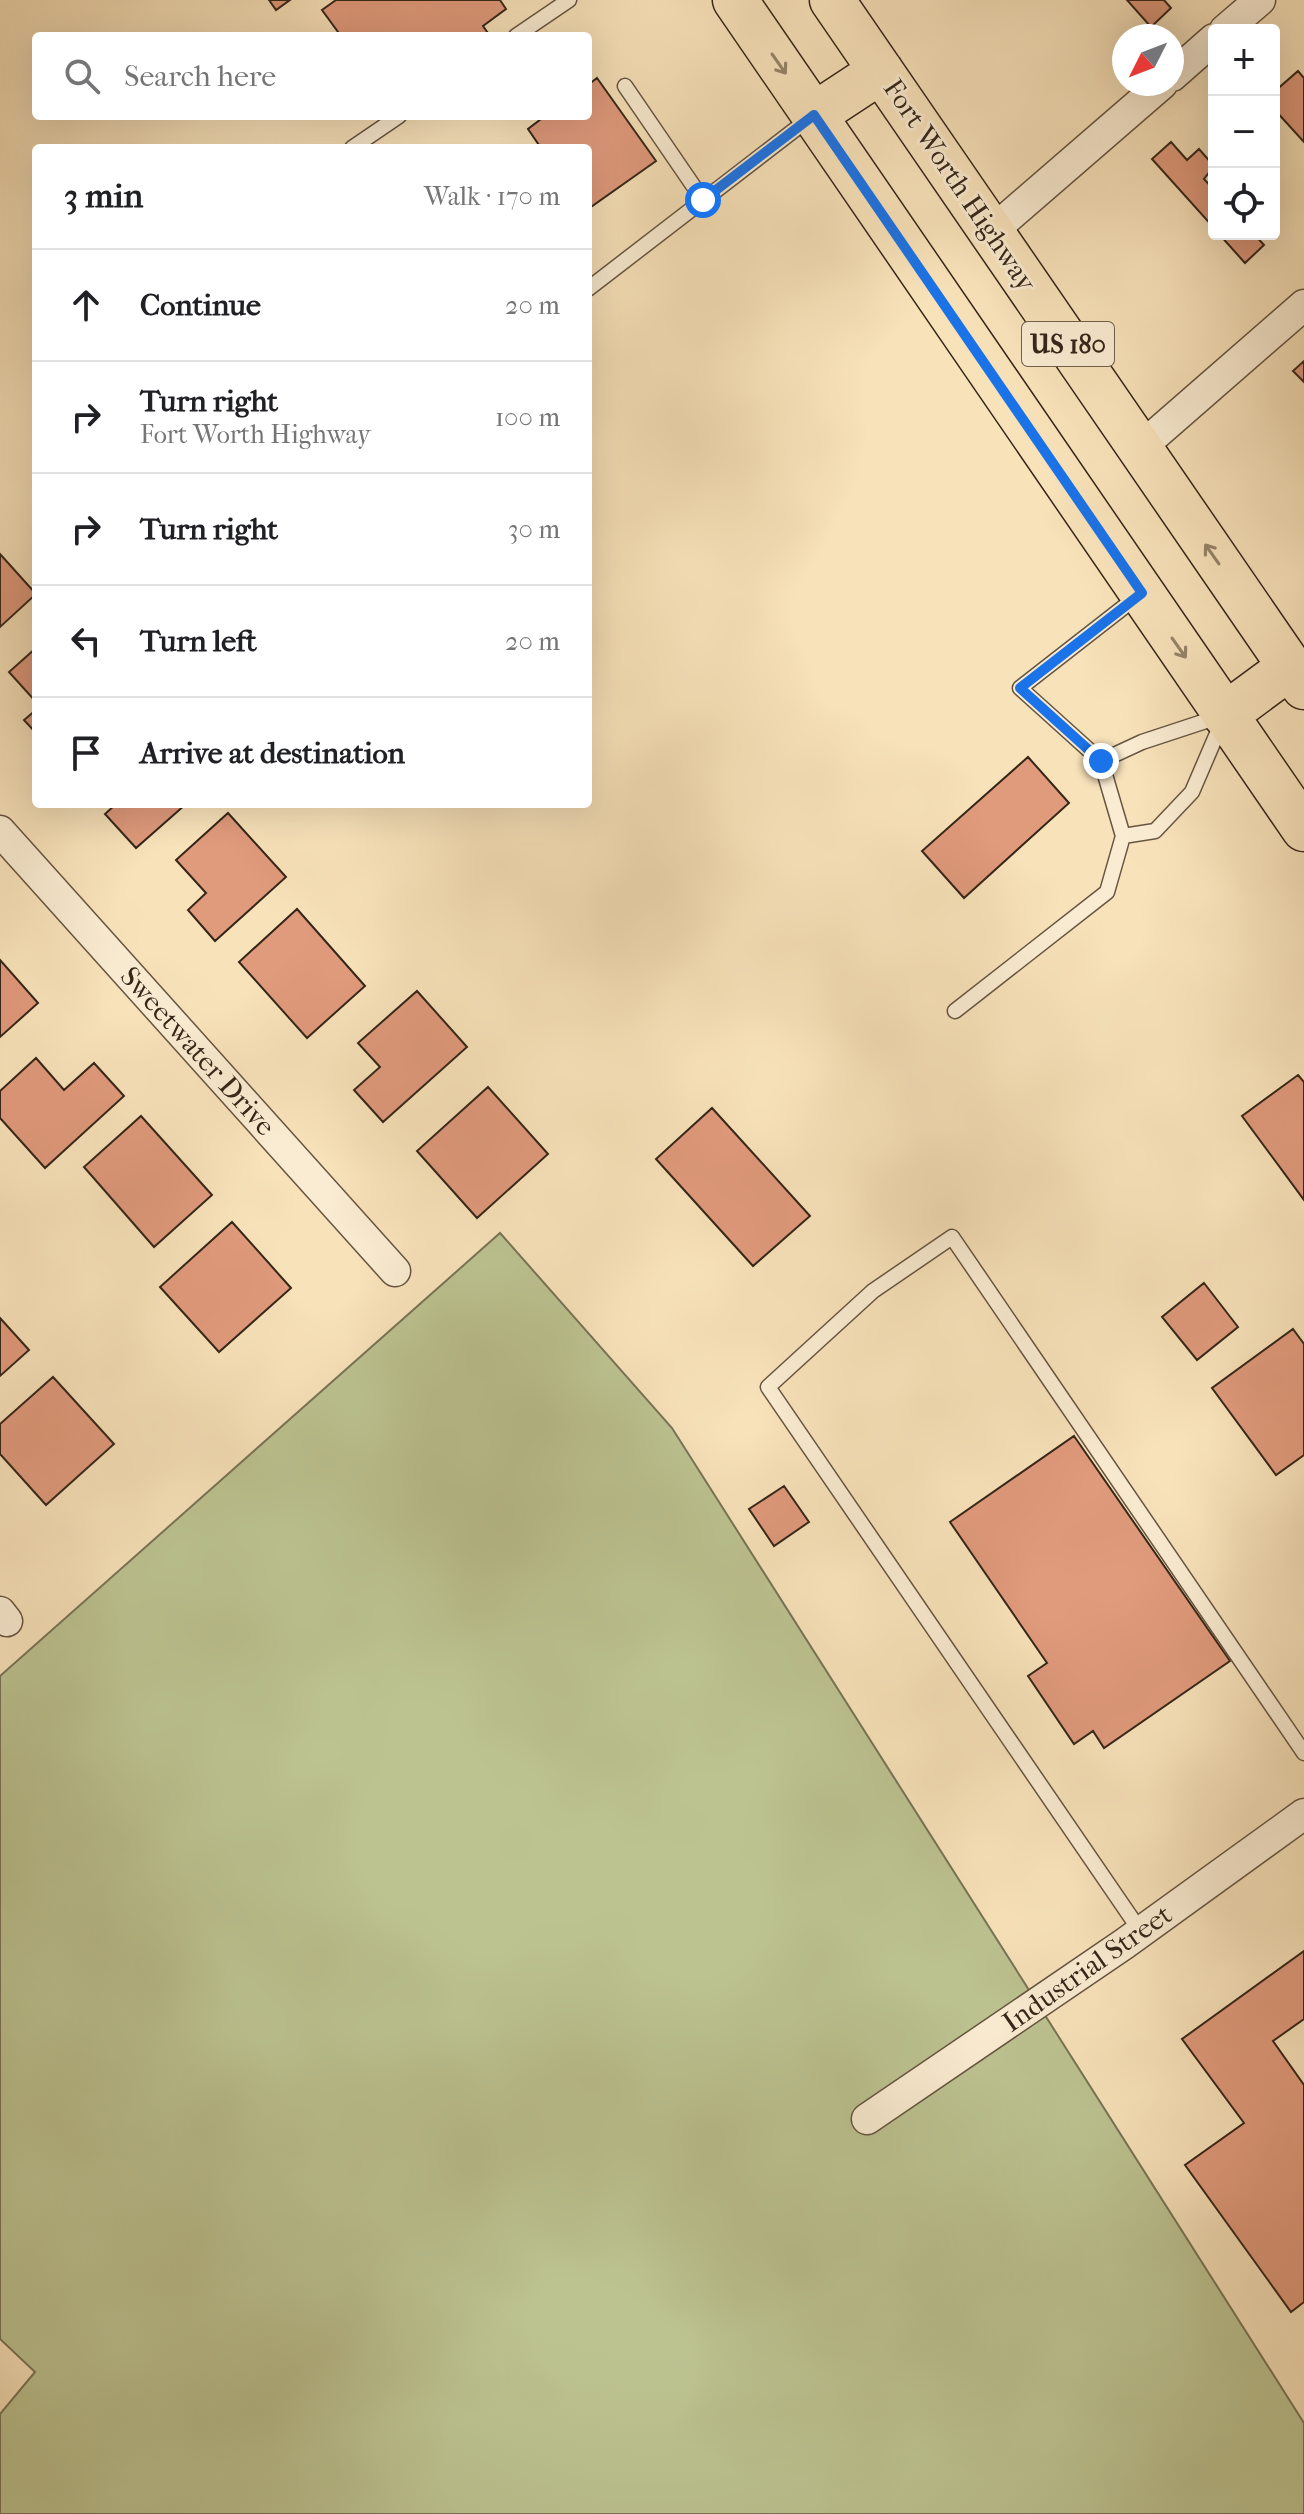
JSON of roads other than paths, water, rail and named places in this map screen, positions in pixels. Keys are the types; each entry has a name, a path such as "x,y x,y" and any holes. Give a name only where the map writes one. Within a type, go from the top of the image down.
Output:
{"main road":[{"name":"US 180","path":"735,0 1304,829"},
{"name":"Fort Worth Highway","path":"832,0 1297,677"},
{"path":"814,115 881,71"},
{"path":"1225,715 1297,677"}],"street":[{"path":"1232,24 1260,0"},
{"path":"1184,65 1208,44"},
{"path":"991,232 1148,96"},
{"path":"1140,448 1304,305"},
{"name":"Sweetwater Drive","path":"0,831 395,1271"},
{"name":"Industrial Street","path":"867,2119 1141,1932 1304,1814"}],"lane":[{"path":"521,32 559,3"},
{"path":"625,86 703,200"},
{"path":"592,286 814,115"},
{"path":"358,144 393,120"},
{"path":"955,1011 1107,892 1123,836 1101,761 1020,688 1142,593"},
{"path":"1101,761 1142,742 1225,715"},
{"path":"1123,836 1155,831 1192,792 1225,715"},
{"path":"1141,1932 768,1387 873,1291 952,1237 1304,1753"}]}
